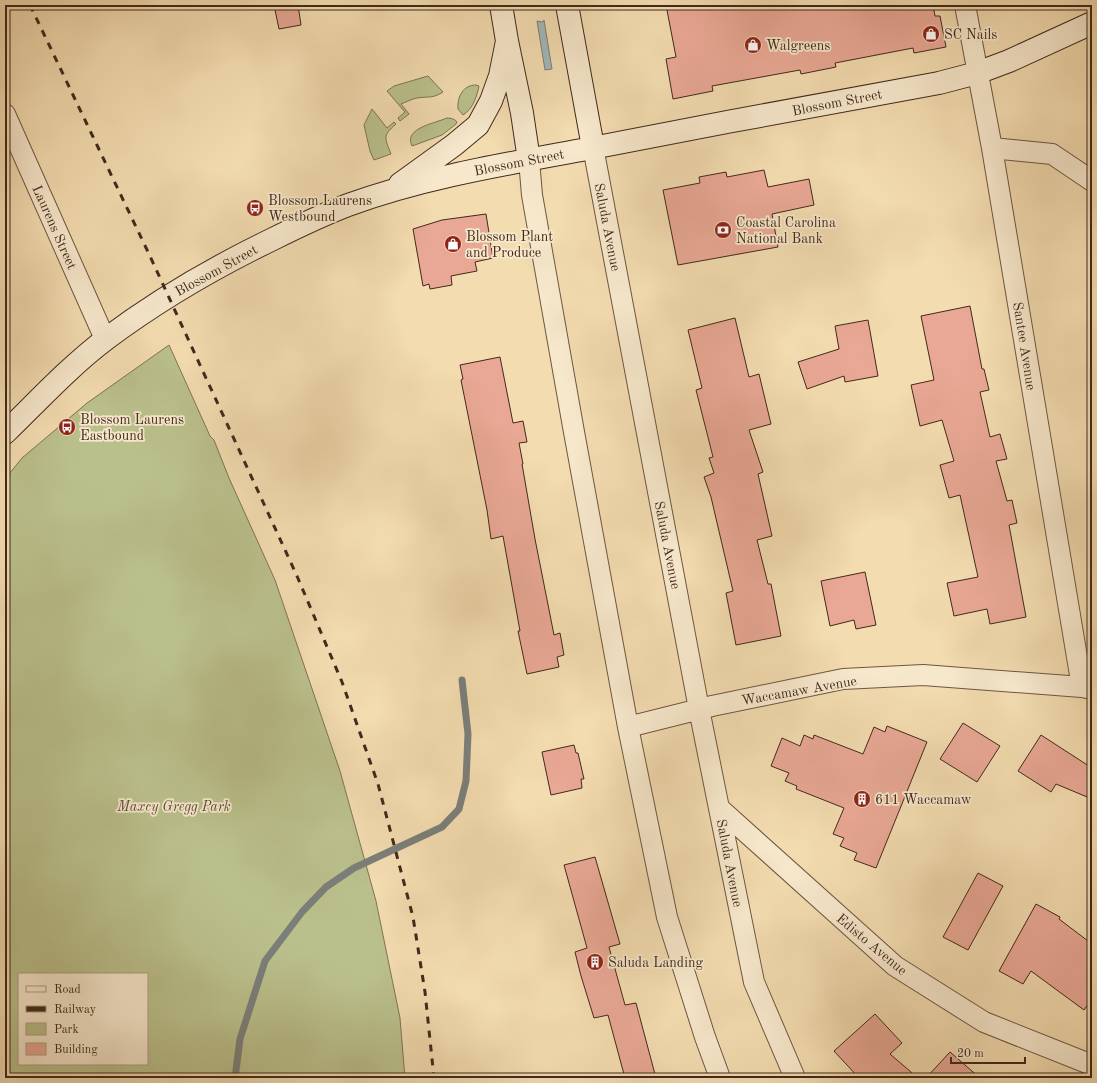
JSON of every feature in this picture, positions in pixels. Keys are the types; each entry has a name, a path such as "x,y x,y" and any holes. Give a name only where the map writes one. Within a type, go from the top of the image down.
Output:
{"main road":[{"path":"501,5 522,113 529,160"},
{"name":"Saluda Avenue","path":"567,5 593,147"},
{"name":"Blossom Street","path":"5,433 60,378 105,340 151,307 246,252 299,226 346,206 391,191 465,172 939,83 977,73 1009,62 1092,24"},
{"path":"391,191 454,145 478,124 491,101 498,82 507,41"}],"street":[{"name":"Santee Avenue","path":"965,5 992,148 1087,688"},
{"name":"Laurens Street","path":"5,114 105,340"},
{"name":"Saluda Avenue","path":"593,147 699,709 754,982 795,1078"},
{"path":"992,148 1052,154 1092,181"},
{"path":"529,160 535,210 574,432 628,727 667,917 705,1037 720,1078"},
{"name":"Waccamaw Avenue","path":"628,727 699,709 843,679 923,675 1087,688"},
{"name":"Edisto Avenue","path":"719,808 895,966 984,1022 1092,1065"}],"green space":[{"path":"428,76 443,92 433,96 417,98 401,104 409,114 400,121 398,118 405,112 387,91 394,86"},
{"path":"476,85 479,86 474,102 463,115 458,109 460,96 464,89"},
{"path":"372,109 387,128 394,122 396,124 388,132 386,138 391,154 374,160 370,151 364,125"},
{"path":"447,118 455,120 457,122 456,124 442,135 412,146 410,140 416,131 429,124"},
{"name":"Maxcy Gregg Park","path":"169,345 210,436 214,440 229,478 275,580 340,771 376,901 400,1018 405,1078 5,1078 5,479 22,458 87,403"}],"shaded area":[{"path":"544,20 552,69 545,70 537,21 542,22"}],"building":[{"path":"274,5 298,5 301,25 279,29"},
{"name":"Walgreens","path":"666,5 933,5 935,16 940,16 946,47 914,53 913,48 835,63 836,67 801,74 800,70 712,86 713,91 673,99 666,59 676,57"},
{"name":"Coastal Carolina National Bank","path":"764,170 768,187 809,179 814,205 772,214 778,247 678,265 663,190 700,183 699,177 726,172 727,177"},
{"name":"Blossom Plant and Produce","path":"486,214 493,258 475,262 477,271 451,276 452,285 430,289 429,284 423,286 413,229 442,220"},
{"path":"970,306 982,369 984,369 989,390 980,392 990,437 1000,434 1007,459 996,461 1007,501 1012,500 1017,523 1009,525 1026,617 990,624 987,609 954,616 947,583 978,577 960,495 949,498 940,465 954,461 942,420 920,426 911,385 934,380 921,316"},
{"path":"735,318 749,377 759,374 771,424 749,430 763,472 758,474 772,536 757,540 768,584 771,584 781,636 736,645 726,593 733,591 711,497 704,477 714,473 709,458 713,457 696,390 702,388 688,330"},
{"path":"868,320 878,376 845,382 844,376 807,389 798,362 839,349 835,326"},
{"path":"500,357 513,423 523,421 527,442 519,443 535,539 554,635 560,633 564,655 557,657 559,667 527,674 518,631 520,631 503,536 491,539 487,510 461,380 463,379 460,365"},
{"path":"865,572 876,625 856,629 854,620 830,626 821,581"},
{"path":"963,723 1000,746 977,782 940,759"},
{"name":"611 Waccamaw","path":"887,726 927,742 876,868 854,860 857,853 840,846 844,838 833,834 844,808 796,789 797,786 785,781 789,773 771,766 782,738 800,746 804,735 813,739 814,735 863,754 874,727 885,732"},
{"path":"1041,735 1092,768 1092,799 1056,784 1051,792 1018,771"},
{"path":"574,745 576,753 578,753 584,779 581,779 582,788 551,795 542,752"},
{"name":"Saluda Landing","path":"595,857 620,944 609,947 625,1005 636,1003 656,1078 625,1078 608,1015 594,1018 581,976 575,952 587,948 564,865"},
{"path":"978,873 1003,886 968,950 943,937"},
{"path":"1036,904 1060,917 1059,919 1092,944 1092,999 1084,1010 1031,971 1023,984 999,971"},
{"path":"875,1014 902,1043 890,1054 918,1078 859,1078 834,1051"},
{"path":"950,1052 980,1078 926,1078"}],"waterway":[{"path":"235,1078 240,1039 265,961 302,912 326,887 354,868 442,827 459,809 466,781 468,734 462,680"}],"railway":[{"path":"30,5 149,254 297,576 342,682 378,784 413,917 425,992 434,1078"}],"place":[{"name":"SC Nails","path":"931,34"},
{"name":"Walgreens","path":"753,45"},
{"name":"Blossom Laurens Westbound","path":"255,208"},
{"name":"Coastal Carolina National Bank","path":"723,230"},
{"name":"Blossom Plant and Produce","path":"453,244"},
{"name":"Blossom Laurens Eastbound","path":"67,427"},
{"name":"611 Waccamaw","path":"862,799"},
{"name":"Saluda Landing","path":"595,962"}]}
